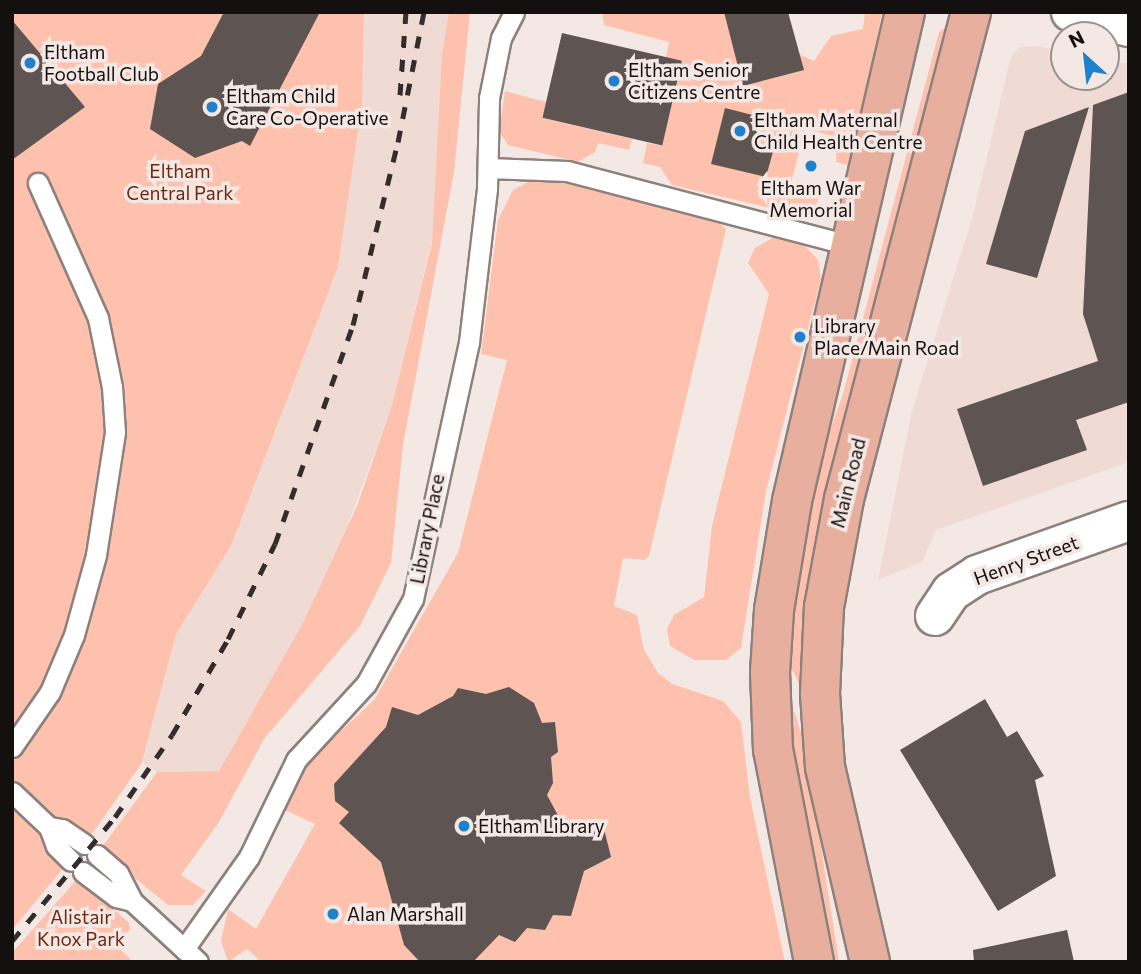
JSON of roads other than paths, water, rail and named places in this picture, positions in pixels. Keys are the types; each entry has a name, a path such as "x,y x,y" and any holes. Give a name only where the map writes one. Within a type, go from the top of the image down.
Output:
{"main road":[{"path":"814,962 777,783 770,672 782,552 905,12"},
{"name":"Main Road","path":"870,962 831,806 821,729 820,660 833,546 971,12"},
{"path":"770,672 821,729"}],"street":[{"path":"1071,12 1129,27"},
{"name":"Henry Street","path":"935,616 951,593 977,575 1129,521"}],"lane":[{"name":"Library Place","path":"191,956 249,857 296,760 366,684 413,599 469,342 488,168 489,97 501,38 514,12"},
{"path":"488,168 566,172 852,246"},
{"path":"12,747 50,692 74,635 96,555 115,432 112,387 98,318 38,183"},
{"path":"12,792 49,827 56,846 77,866 117,897 132,901"},
{"path":"49,827 62,829 118,873 132,901 191,956"}],"railway":[{"path":"400,95 406,12"},
{"path":"12,941 115,817 172,735 228,639 275,544 353,325 398,142 424,12"}],"place":[{"name":"Eltham Football Club","path":"30,63"},
{"name":"Eltham Senior Citizens Centre","path":"614,81"},
{"name":"Eltham Child Care Co-Operative","path":"212,107"},
{"name":"Eltham Maternal Child Health Centre","path":"740,131"},
{"name":"Eltham War Memorial","path":"811,166"},
{"name":"Library Place/Main Road","path":"800,337"},
{"name":"Eltham Library","path":"464,826"},
{"name":"Alan Marshall","path":"333,914"}],"park label":[{"name":"Eltham Central Park","path":"180,182"},
{"name":"Alistair Knox Park","path":"81,928"}]}
